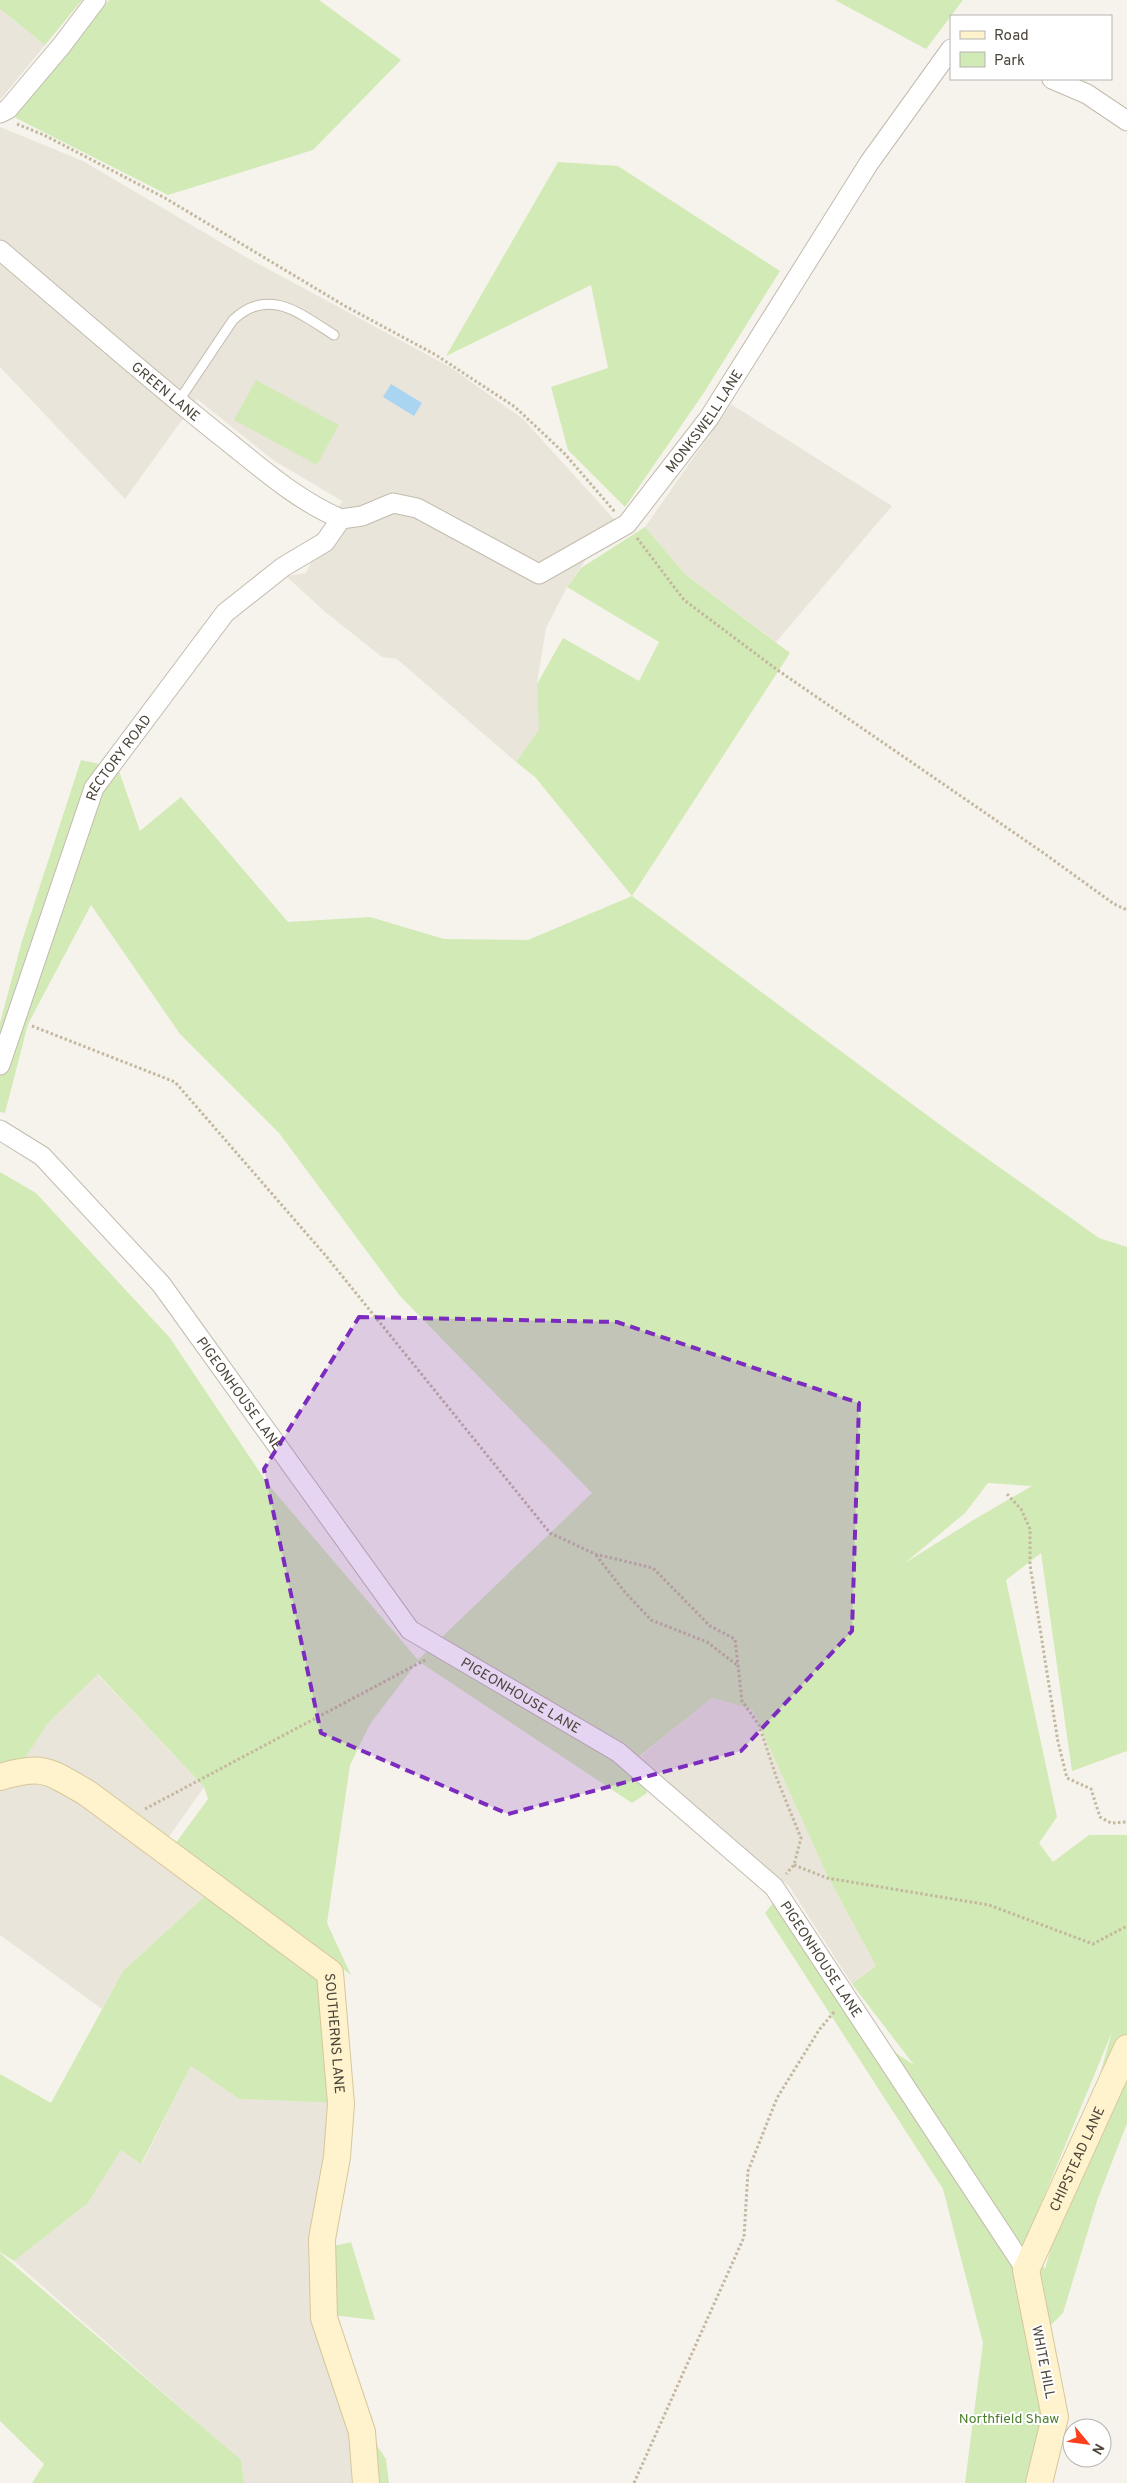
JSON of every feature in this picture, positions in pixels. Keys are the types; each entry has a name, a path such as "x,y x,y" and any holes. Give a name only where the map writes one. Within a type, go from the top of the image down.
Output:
{"street":[{"path":"4,117 8,109 96,0"},
{"name":"MONKSWELL LANE","path":"341,519 362,516 393,504 417,508 539,574 627,524 709,418 869,163 950,50"},
{"path":"1054,80 1087,94 1127,121"},
{"name":"GREEN LANE","path":"0,250 178,402 287,488 322,511 341,519"},
{"name":"RECTORY ROAD","path":"0,1065 94,788 225,613 283,567 325,542 341,519"},
{"name":"PIGEONHOUSE LANE","path":"0,1130 42,1156 161,1284 410,1630 618,1752 774,1887 1026,2270"},
{"name":"SOUTHERNS LANE","path":"0,1777 28,1769 50,1772 87,1793 230,1897 330,1973 341,2104 337,2157 322,2239 324,2318 362,2432 366,2483"},
{"name":"CHIPSTEAD LANE","path":"1026,2270 1127,2048"},
{"name":"WHITE HILL","path":"1026,2270 1055,2417 1039,2483"}],"lane":[{"path":"178,402 233,320 244,309 270,303 291,308 334,335"}],"path":[{"path":"4,117 44,135 165,198 346,306 444,360 515,408 564,453 627,524 684,600 776,669 1045,854 1114,904 1127,910"},
{"path":"15,1018 174,1082 326,1256 550,1533 595,1554 653,1568 710,1626 735,1639 742,1701 759,1725 777,1779 802,1838 794,1865 774,1887"},
{"path":"1008,1494 1022,1509 1030,1530 1030,1565 1058,1742 1067,1778 1091,1789 1100,1817 1111,1823 1127,1822"},
{"path":"595,1554 623,1590 651,1620 707,1642 738,1666"},
{"path":"123,1820 443,1650"},
{"path":"794,1865 827,1878 989,1905 1092,1944 1127,1926"},
{"path":"634,2483 744,2237 748,2171 777,2098 819,2030 848,1997"}],"highlighted area":[{"path":"359,1317 617,1322 859,1403 852,1631 741,1751 508,1814 321,1733 264,1469"}],"shaded area":[{"path":"0,9 45,45 0,100"},
{"path":"0,127 83,161 244,256 450,367 523,419 614,519 567,587 546,628 537,684 540,730 516,762 397,659 382,657 324,611 286,576 306,573 342,501 273,460 197,399 125,499 0,367"},
{"path":"731,404 892,506 776,642 685,574 645,527"},
{"path":"97,1674 204,1787 154,1858 206,1895 123,1971 102,2009 0,1935 0,1787 21,1764 48,1723"},
{"path":"712,1698 752,1709 826,1873 876,1966 852,1984 789,1886 637,1759"},
{"path":"191,2066 239,2099 336,2103 320,2201 353,2439 356,2483 244,2483 240,2460 14,2261 88,2203 121,2150 142,2164"}],"green space":[{"path":"0,0 82,0 45,45 0,9"},
{"path":"109,0 319,0 401,60 313,150 168,195 12,116"},
{"path":"835,0 963,0 926,49"},
{"path":"558,162 618,166 780,271 703,394 625,507 568,450 551,387 608,368 591,285 446,356"},
{"path":"256,380 339,425 317,465 234,420"},
{"path":"645,527 685,574 790,653 632,896 535,777 516,762 539,730 537,684 563,638 639,681 659,642 567,587 581,568"},
{"name":"Northfield Shaw","path":"81,760 118,768 140,831 181,797 288,922 370,917 444,939 528,940 632,896 951,1133 1099,1238 1127,1247 1127,1751 1072,1771 1041,1553 1006,1580 1057,1817 1039,1843 1053,1862 1089,1835 1127,1835 1127,2123 1097,2201 1063,2313 1030,2346 1045,2417 1029,2483 965,2483 983,2343 943,2189 765,1913 773,1903 858,2028 914,2065 852,1984 876,1966 826,1873 752,1709 712,1698 637,1758 647,1793 632,1803 418,1661 370,1724 350,1765 327,1923 351,1975 175,1844 208,1799 204,1787 98,1674 48,1723 21,1764 0,1771 0,1172 36,1193 170,1338 267,1483 418,1660 592,1493 400,1296 279,1133 180,1034 91,905 28,1024 5,1113 0,1112 0,1023 22,941","holes":["988,1483 1032,1486 905,1563 965,1513","1112,2032 1045,2269 1026,2240"]},
{"path":"206,1895 322,1977 336,2103 239,2099 191,2066 141,2164 121,2150 88,2203 14,2261 0,2252 0,2074 51,2103 123,1971"},
{"path":"351,2242 375,2320 332,2315 330,2247"},
{"path":"0,2253 241,2460 244,2483 32,2483 44,2464 0,2421"},
{"path":"374,2441 386,2459 389,2483 375,2483"}],"water":[{"path":"391,384 422,403 414,416 383,397"}]}
